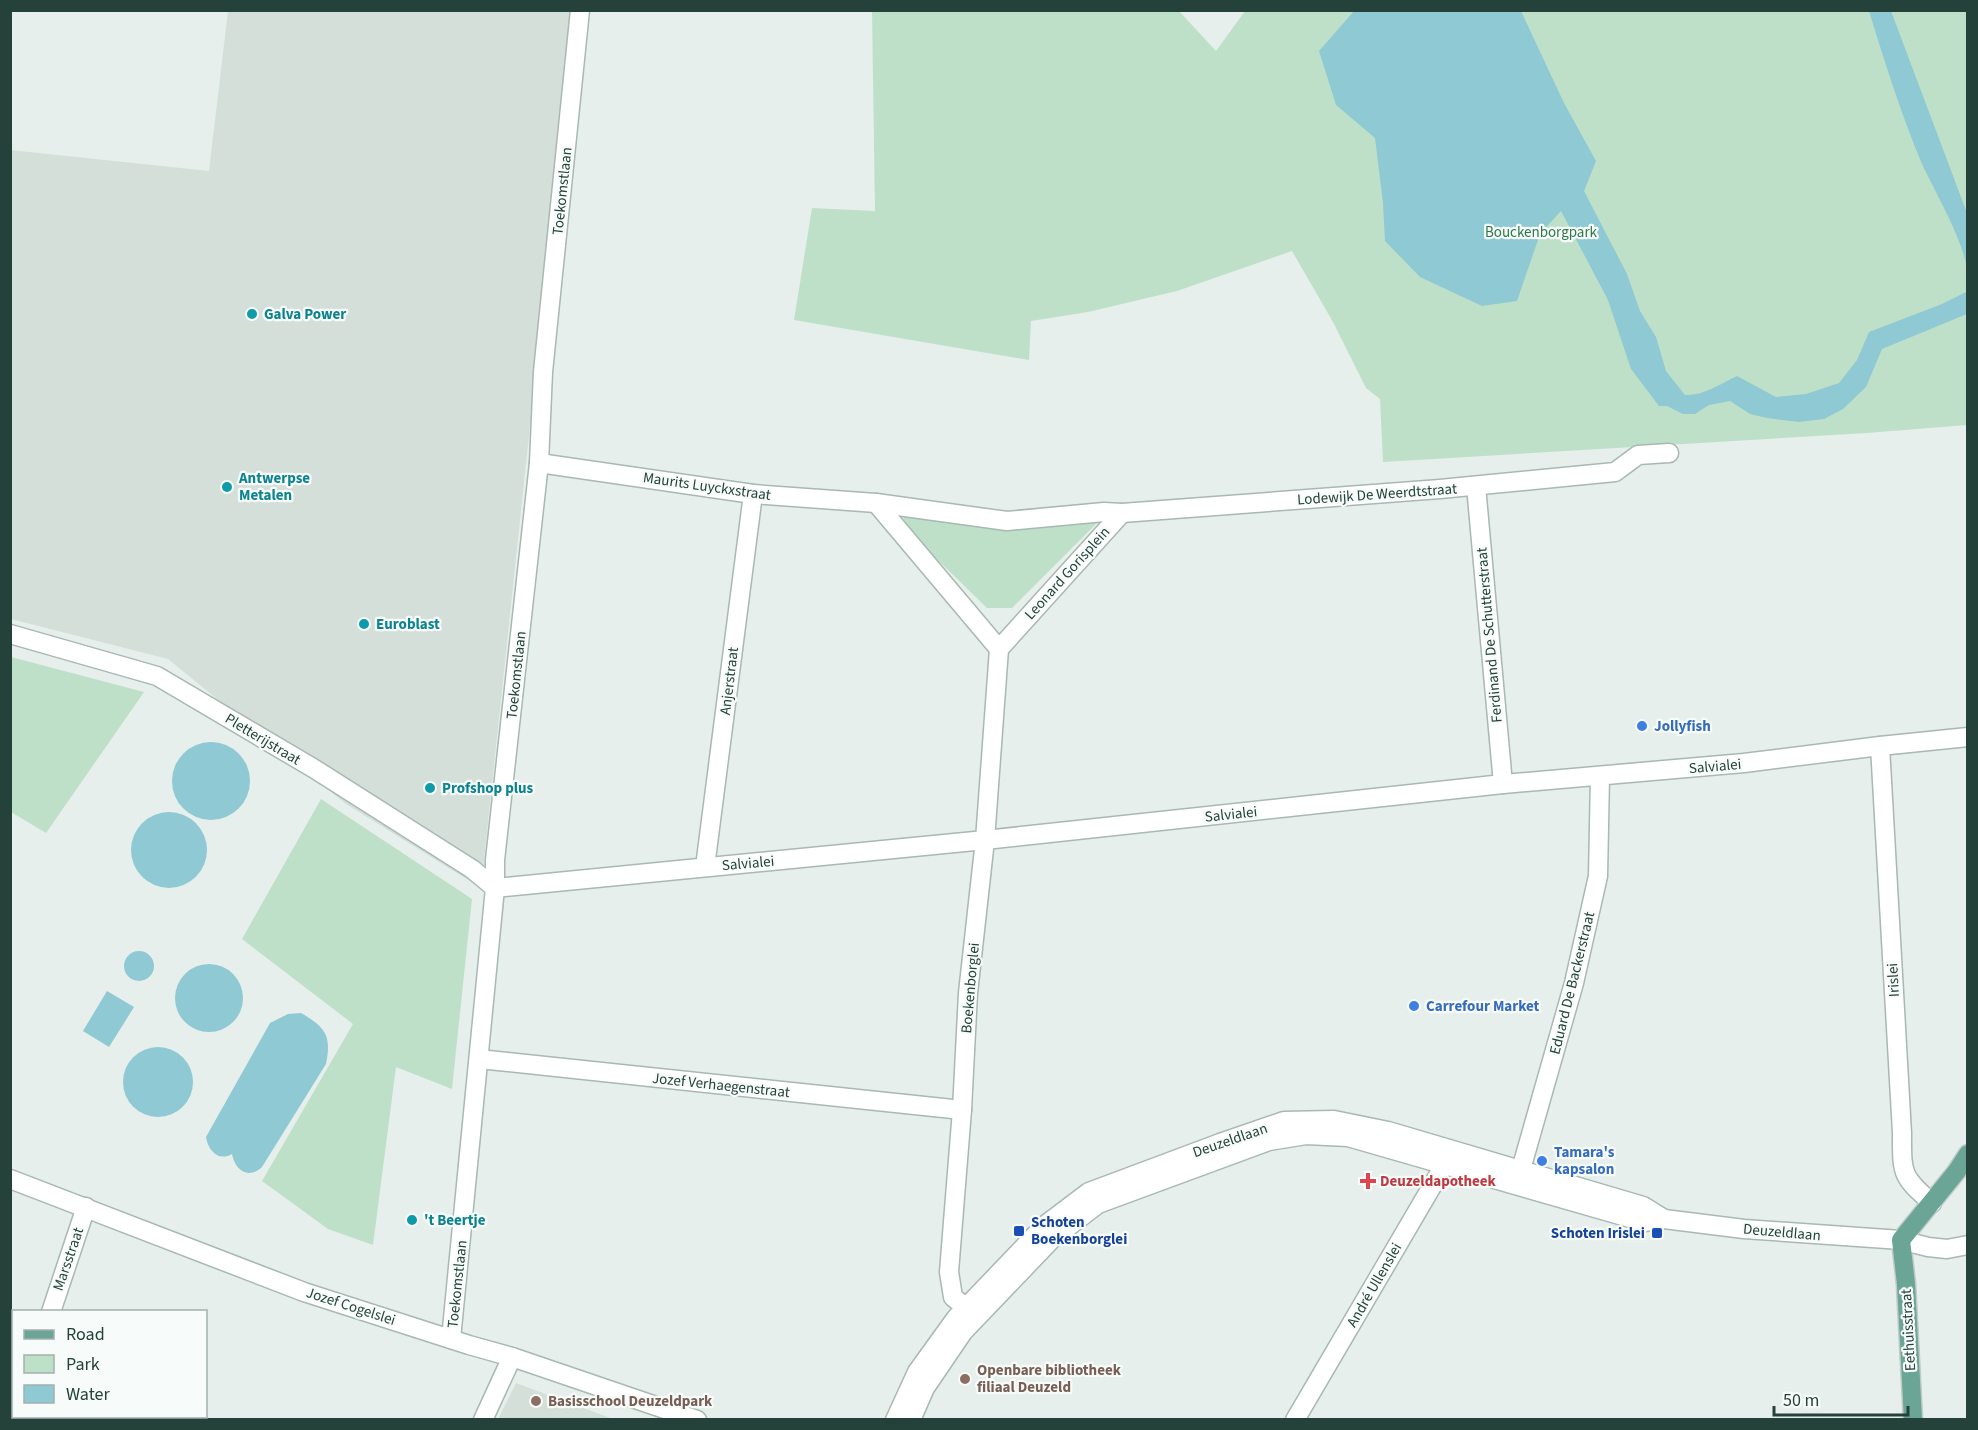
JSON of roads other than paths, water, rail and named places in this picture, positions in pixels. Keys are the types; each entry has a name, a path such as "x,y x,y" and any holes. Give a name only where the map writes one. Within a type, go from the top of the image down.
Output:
{"main road":[{"path":"1901,1240 1968,1154"},
{"name":"Eethuisstraat","path":"1901,1240 1906,1284 1913,1419"}],"street":[{"name":"Toekomstlaan","path":"451,1339 480,1059 495,888 495,860 539,463 543,372 580,10"},
{"name":"Lodewijk De Weerdtstraat","path":"1122,513 1476,486 1615,472 1638,455 1669,453"},
{"name":"Maurits Luyckxstraat","path":"539,463 753,494 876,503"},
{"name":"Ferdinand De Schutterstraat","path":"1476,486 1503,784"},
{"name":"Anjerstraat","path":"705,867 753,494"},
{"name":"Leonard Gorisplein","path":"876,503 1007,521 1104,512 1122,513"},
{"path":"876,503 999,649"},
{"name":"Leonard Gorisplein","path":"999,649 1122,513"},
{"name":"Pletterijstraat","path":"10,634 157,676 313,768 472,869 495,888"},
{"name":"Boekenborglei","path":"971,1312 953,1297 949,1272 962,1110 968,993 985,840 999,649"},
{"name":"Salvialei","path":"495,888 985,840 1503,784 1744,763 1968,736"},
{"name":"Irislei","path":"1880,746 1902,1165 1909,1182 1932,1203"},
{"name":"Eduard De Backerstraat","path":"1518,1177 1574,982 1598,876 1600,777"},
{"name":"Jozef Verhaegenstraat","path":"480,1059 962,1110"},
{"name":"Deuzeldlaan","path":"895,1419 917,1372 1044,1226 1089,1192 1284,1121 1334,1120 1388,1131 1447,1157 1518,1177 1644,1222 1664,1219 1744,1230 1901,1240 1947,1249 1968,1245"},
{"name":"André Ullenslei","path":"1295,1419 1447,1157"},
{"name":"Jozef Cogelslei","path":"10,1179 304,1292 512,1357 697,1419"},
{"name":"Marsstraat","path":"51,1310 86,1207"},
{"name":"Deuzeldlaan","path":"911,1419 925,1388 963,1332 971,1312"},
{"path":"483,1419 512,1357"}],"water":[{"path":"1354,11 1521,11 1564,103 1596,161 1584,191 1627,274 1640,311 1656,337 1666,371 1685,395 1705,392 1737,376 1776,397 1806,394 1839,383 1857,360 1869,332 1942,304 1966,292 1967,285 1967,314 1882,349 1866,387 1843,409 1824,419 1799,422 1767,418 1750,414 1730,401 1709,405 1695,414 1683,414 1667,406 1659,406 1631,369 1608,300 1561,211 1540,234 1517,301 1482,306 1420,277 1385,241 1375,138 1336,105 1319,51"},
{"path":"1869,11 1891,11 1967,213 1967,270 1961,245 1922,164 1907,126"},
{"path":"211,742 226,745 238,754 247,766 250,781 247,796 238,808 226,817 211,820 196,817 184,808 175,796 172,781 175,766 184,754 196,745"},
{"path":"169,812 184,815 196,823 204,835 207,850 204,865 196,877 184,885 169,888 154,885 142,877 134,865 131,850 134,835 142,823 154,815"},
{"path":"139,951 150,955 154,966 150,977 139,981 128,977 124,966 128,955"},
{"path":"202,964 216,964 228,969 238,979 243,998 238,1017 228,1027 216,1032 202,1032 190,1027 180,1017 175,1005 175,991 180,979 190,969"},
{"path":"107,991 134,1007 109,1047 83,1031"},
{"path":"301,1013 316,1023 325,1033 328,1046 326,1064 262,1167 252,1173 247,1173 239,1169 232,1154 222,1157 214,1153 206,1137 270,1023 288,1014"},
{"path":"151,1047 165,1047 178,1053 187,1062 193,1075 191,1095 183,1107 165,1117 151,1117 138,1111 129,1102 123,1089 123,1075 129,1062 138,1053"}],"place":[{"name":"Galva Power","path":"252,314"},
{"name":"Antwerpse Metalen","path":"227,487"},
{"name":"Euroblast","path":"364,624"},
{"name":"Jollyfish","path":"1642,726"},
{"name":"Profshop plus","path":"430,788"},
{"name":"Carrefour Market","path":"1414,1006"},
{"name":"Tamara's kapsalon","path":"1542,1161"},
{"name":"Deuzeldapotheek","path":"1368,1181"},
{"name":"'t Beertje","path":"412,1220"},
{"name":"Schoten Boekenborglei","path":"1019,1231"},
{"name":"Schoten Irislei","path":"1657,1233"},
{"name":"Openbare bibliotheek filiaal Deuzeld","path":"965,1379"},
{"name":"Basisschool Deuzeldpark","path":"536,1401"}],"park label":[{"name":"Bouckenborgpark","path":"1541,232"}]}
